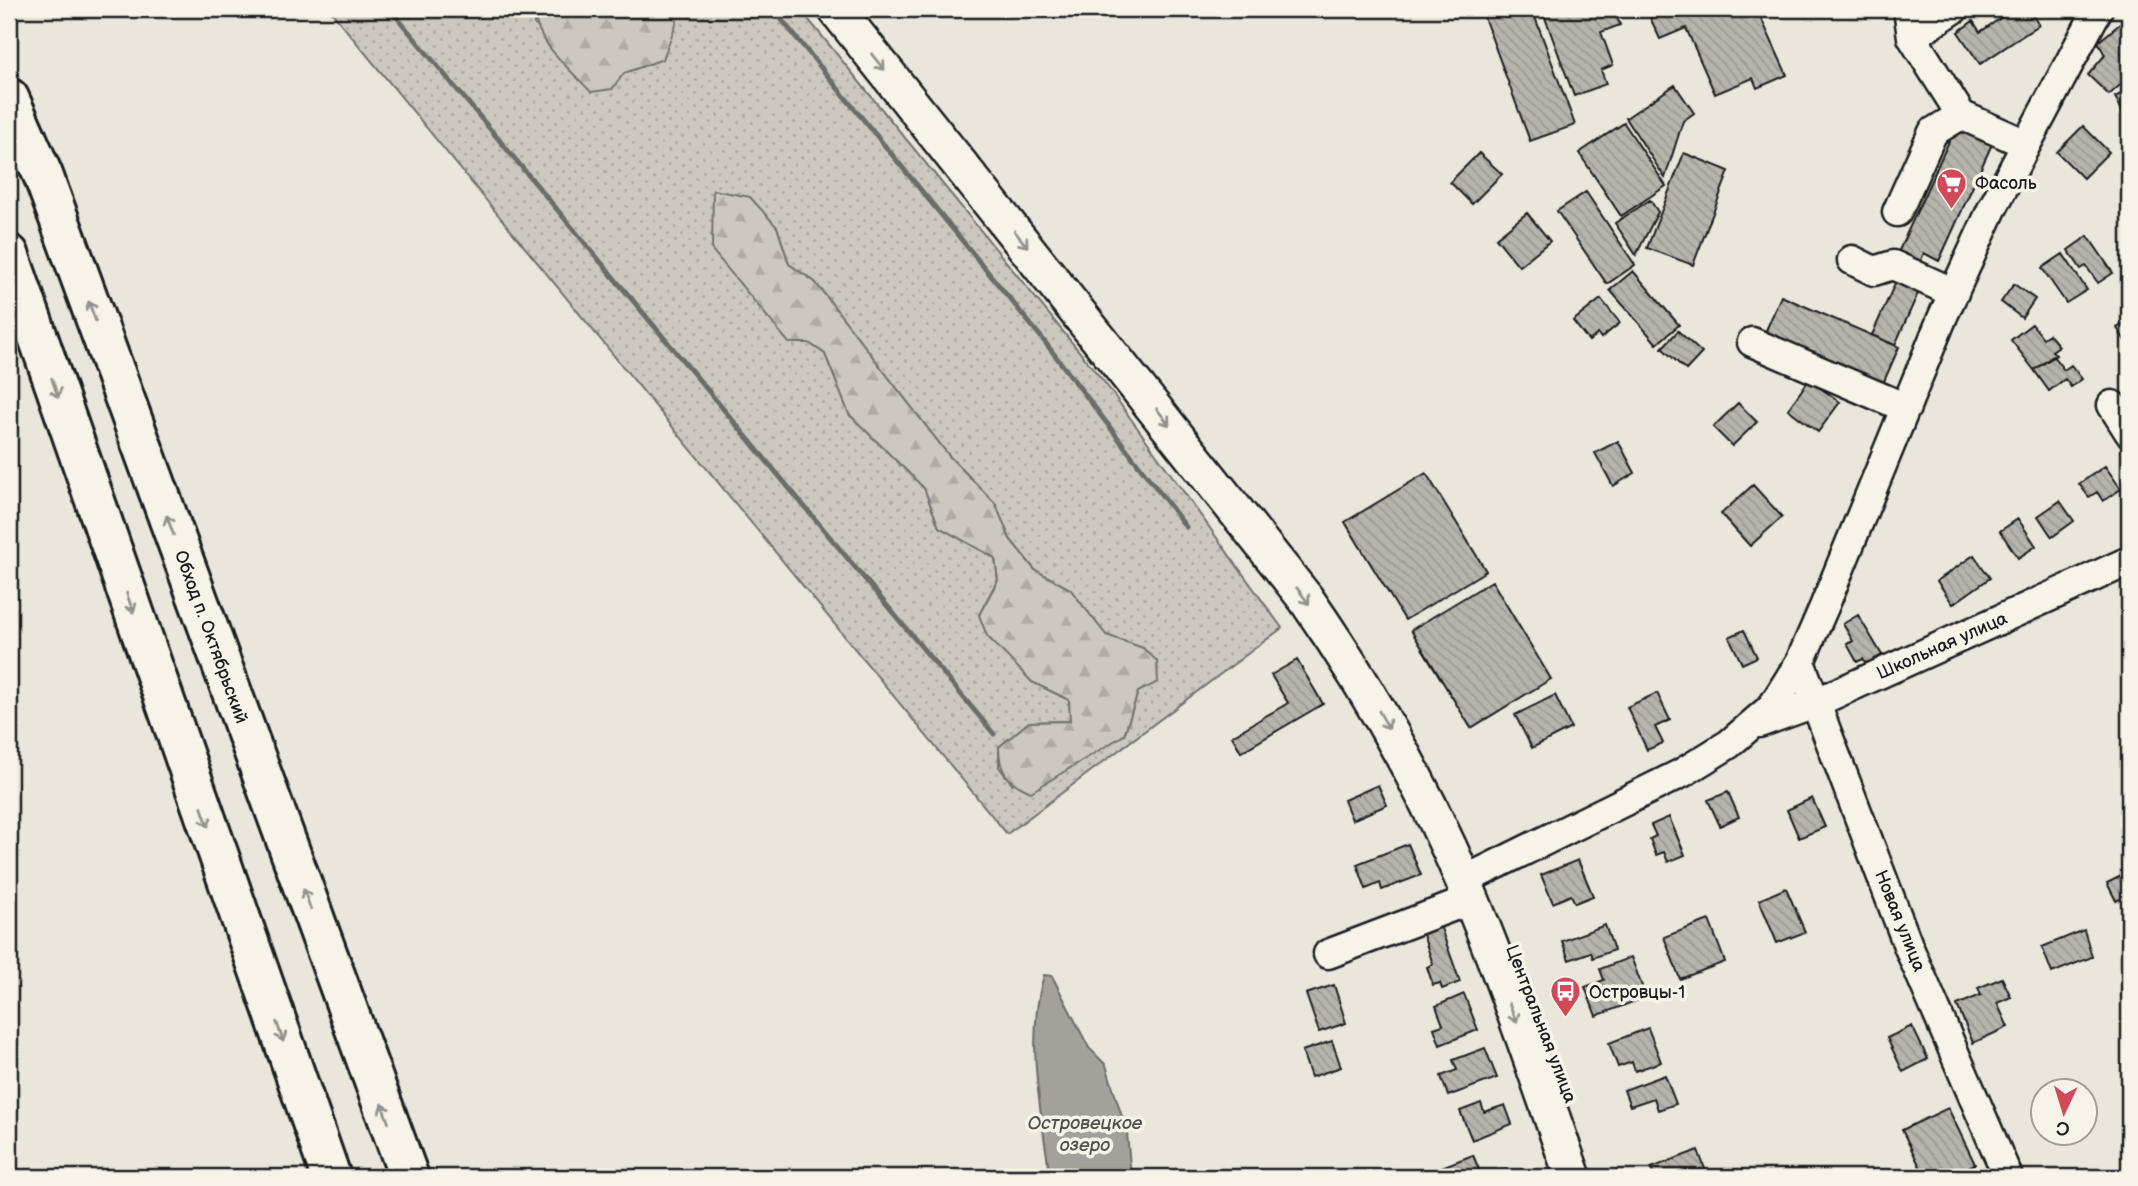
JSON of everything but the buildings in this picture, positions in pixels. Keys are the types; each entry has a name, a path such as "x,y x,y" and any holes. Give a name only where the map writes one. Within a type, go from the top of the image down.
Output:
{"highway":[{"name":"Обход п. Октябрьский","path":"9,98 43,175 409,1177"},
{"path":"9,254 331,1177"}],"main road":[{"path":"836,9 1306,599 1349,661 1400,749 1472,884"},
{"path":"866,9 1325,585 1421,737 1469,834 1472,884"},
{"name":"Центральная улица","path":"1472,884 1573,1177"},
{"name":"Центральная улица","path":"1472,884 1598,1177"}],"street":[{"path":"1908,9 1912,37 1961,115 2026,144"},
{"path":"1912,37 1954,9"},
{"path":"1328,954 1472,884 1624,792 1682,773 1729,744 1772,707 1800,662 1954,293 2026,144 2098,9"},
{"path":"1897,212 1934,132 1961,115"},
{"path":"1852,260 1874,271 1893,265 1954,293"},
{"path":"1752,342 1906,408"},
{"path":"2112,405 2129,432"},
{"name":"Школьная улица","path":"1753,725 1815,703 2129,561"},
{"name":"Новая улица","path":"1800,662 1909,948 2008,1177"}],"green space":[{"path":"329,9 534,9 534,24 612,89 624,73 663,59 677,21 664,9 800,9 1105,383 1282,628 1007,834","holes":["777,227 789,264 815,282 950,457 995,503 1010,539 1035,570 1070,589 1106,635 1143,648 1138,692 1124,735 1012,784 999,767 999,747 1029,722 1071,721 1069,700 1032,682 979,615 998,579 995,558 939,527 924,488 849,414 825,354 809,343"]},
{"path":"534,9 664,9 677,21 663,59 624,73 612,89 591,92 546,43 536,21"},
{"path":"713,190 750,197 777,227 789,264 815,282 950,457 995,503 1010,539 1035,570 1070,589 1106,635 1143,648 1157,661 1158,682 1138,692 1124,735 1031,792 1006,775 1001,764 999,747 1029,722 1070,721 1069,700 1032,682 987,636 979,615 998,580 995,558 939,527 924,488 849,414 825,354 809,343 789,343 712,250"}],"water":[{"name":"Островецкое озеро","path":"1044,975 1052,976 1089,1048 1106,1065 1127,1133 1131,1177 1050,1177 1035,1050 1038,999"}],"waterway":[{"path":"390,9 994,734"},
{"path":"773,9 1041,337 1186,527"}],"place":[{"name":"Фасоль","path":"1952,210"},
{"name":"Островцы-1","path":"1566,1019"}]}
